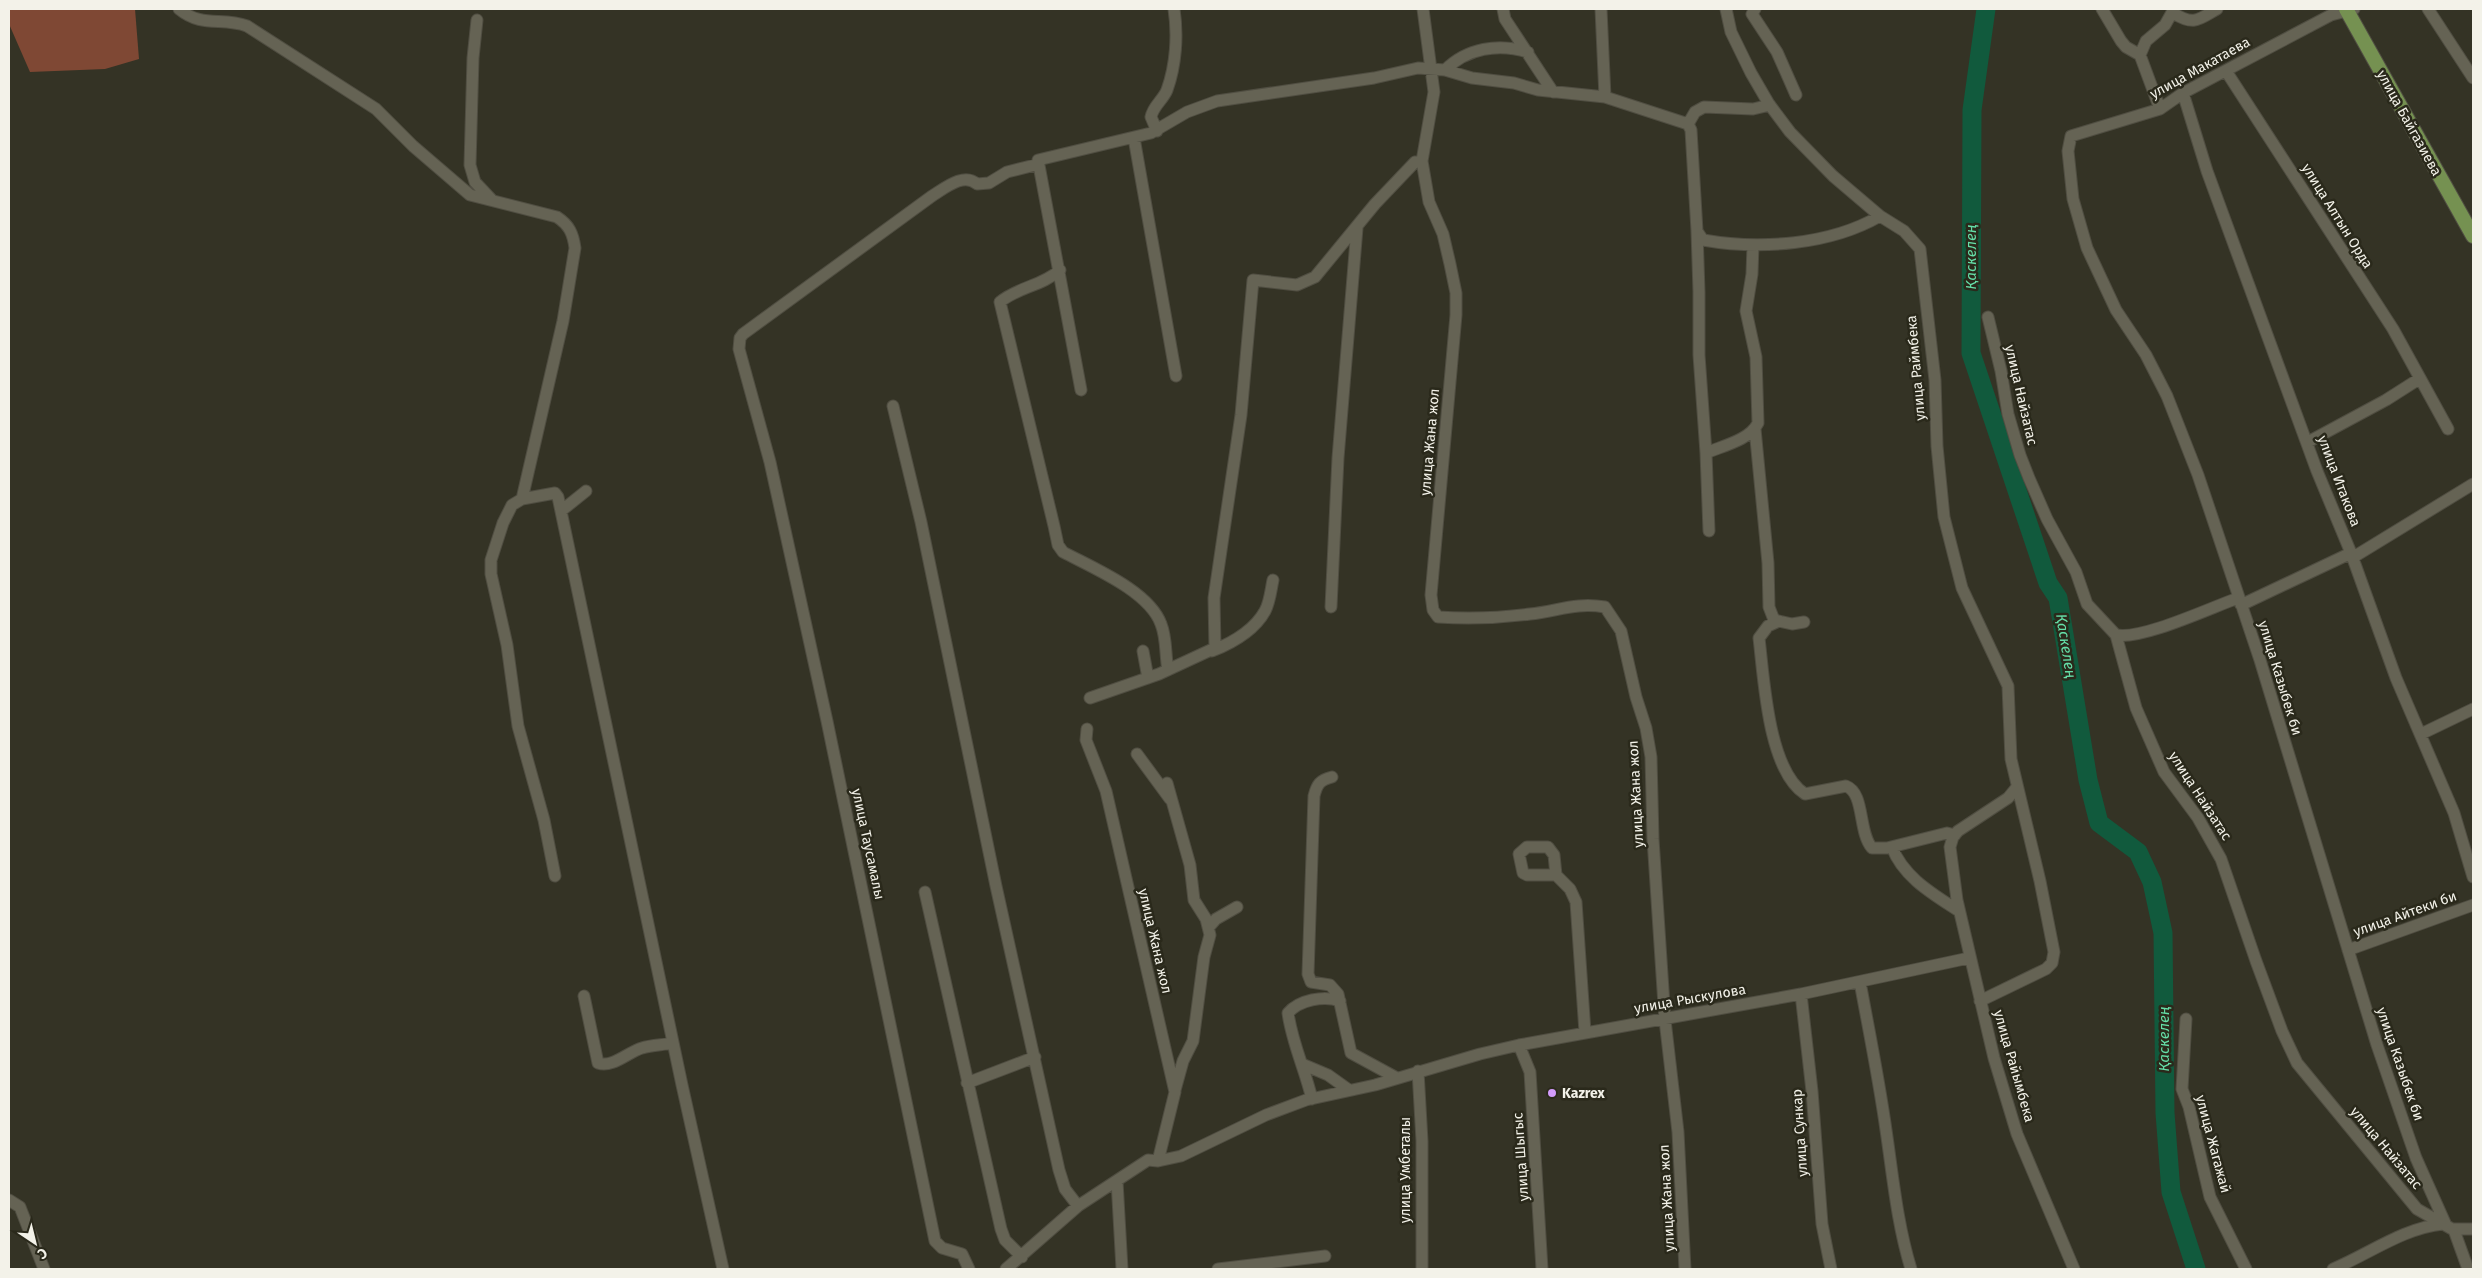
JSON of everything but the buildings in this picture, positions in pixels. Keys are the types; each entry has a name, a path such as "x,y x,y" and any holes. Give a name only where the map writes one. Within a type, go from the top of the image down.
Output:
{"main road":[{"name":"улица Байгазиева","path":"2349,9 2473,236"}],"street":[{"path":"179,9 190,18 202,22 228,21 239,23 267,38 376,110 413,146 470,195 557,217 566,223 574,237 576,248 563,321 522,499"},
{"path":"1157,131 1151,117 1166,92 1174,64 1176,22 1174,9"},
{"path":"1212,651 1216,644 1214,598 1241,415 1253,280 1290,285 1303,284 1315,277 1375,204 1416,162 1422,161 1434,92 1423,9"},
{"path":"1601,9 1605,98"},
{"name":"улица Раймбека","path":"1726,9 1735,40 1770,105 1790,132 1833,176 1880,216 1904,231 1920,249 1935,380 1937,446 1944,517 1962,588 2008,686 2011,759 2017,787"},
{"path":"1755,9 1752,14 1777,52 1796,95"},
{"path":"2102,9 2121,41 2126,47 2140,55 2160,109"},
{"path":"2140,55 2146,41 2174,11 2183,19 2195,21 2217,9"},
{"name":"улица Макатаева","path":"2068,151 2071,136 2077,132 2160,109 2183,93 2331,15 2349,9"},
{"path":"2428,9 2473,78"},
{"path":"1502,10 1505,19 1553,92"},
{"path":"477,20 473,58 470,165 475,182 492,200"},
{"path":"1445,70 1462,56 1481,49 1495,48 1528,52"},
{"path":"1176,376 1134,138 1157,131 1187,112 1217,101 1374,78 1418,68 1445,70 1472,78 1514,83 1553,92 1605,98 1688,124 1691,130 1699,292 1698,355 1706,452 1709,530"},
{"name":"улица Алтын Орда","path":"2226,71 2393,329 2448,429"},
{"name":"улица Итакова","path":"2183,93 2207,171 2396,678 2454,813 2473,877"},
{"path":"1688,124 1695,112 1704,108 1753,109 1770,105"},
{"name":"улица Таусамалы","path":"969,1269 962,1254 942,1248 935,1240 827,721 756,408 739,349 740,338 908,212 951,184 966,179 972,179 977,184 989,183 1006,172 1039,164 1038,160 1134,138"},
{"name":"улица Казыбек би","path":"2068,151 2073,199 2087,248 2116,310 2146,355 2167,396 2198,475 2260,660 2348,950 2416,1158 2450,1226 2468,1269"},
{"name":"улица Жана жол","path":"1422,161 1428,202 1444,234 1456,293 1456,315 1431,595 1433,610 1438,617 1487,618 1532,614 1587,604 1605,607 1621,631 1646,728 1650,757 1653,839 1665,1020 1678,1132 1685,1269"},
{"path":"1039,164 1081,390"},
{"path":"1696,231 1703,240 1753,245 1780,244 1851,231 1880,216"},
{"path":"1330,607 1338,458 1357,228"},
{"path":"1753,245 1752,274 1746,311 1756,357 1759,415 1756,429 1768,563 1769,607 1771,617 1779,621 1792,624 1804,622"},
{"path":"1060,270 1043,283 1010,294 1000,302 1056,535 1063,552 1134,593 1154,610 1162,626 1165,638 1168,670"},
{"name":"улица Найзатас","path":"1988,317 2020,455 2047,519 2076,572 2088,604 2116,634 2136,708 2152,748 2164,772 2198,818 2221,859 2282,1031 2297,1063 2417,1209 2450,1226"},
{"path":"2308,442 2386,400 2419,379"},
{"path":"893,406 921,522 996,886 1059,1170 1065,1190 1078,1206"},
{"path":"1706,452 1756,429"},
{"path":"2116,634 2128,635 2149,630 2239,602 2351,556 2473,484"},
{"path":"561,511 586,492"},
{"path":"555,876 544,820 518,726 507,645 491,574 491,560 512,505 522,499 555,493 561,511 563,530 723,1269"},
{"path":"1090,698 1148,678 1234,642 1252,627 1266,610 1273,580"},
{"path":"1779,621 1768,626 1759,638 1766,704 1785,771 1797,788 1805,794 1846,786 1851,788 1857,798 1867,842 1872,848 1892,847 1947,834 1954,835"},
{"path":"1143,651 1148,678"},
{"path":"2421,734 2473,709"},
{"name":"улица Жана жол","path":"1087,729 1086,740 1106,792 1175,1092 1163,1148 1158,1161"},
{"path":"1137,754 1144,766 1174,804"},
{"path":"1332,777 1322,780 1317,785 1314,796 1308,974 1314,984 1330,985 1335,990 1340,1001 1345,1034 1351,1053 1397,1078"},
{"path":"1167,783 1190,865 1194,900 1210,922 1193,1041 1183,1061 1175,1092"},
{"path":"1980,1001 1959,911 1950,848 1954,835 1976,818 2008,798 2017,787"},
{"name":"улица Райымбека","path":"2017,787 2040,881 2054,952 2052,963 2046,968 1980,1001 1994,1058 2017,1134 2074,1269"},
{"path":"1892,847 1904,869 1918,883 1959,911"},
{"path":"1556,874 1570,889 1576,902 1585,1032"},
{"path":"925,892 1001,1229 1005,1240 1022,1257"},
{"name":"улица Айтеки би","path":"2348,950 2473,905"},
{"path":"1210,922 1237,907"},
{"name":"улица Рыскулова","path":"1006,1269 1022,1257 1078,1206 1148,1160 1158,1161 1189,1153 1266,1115 1312,1099 1519,1045 1801,994 1969,958"},
{"path":"1860,982 1877,1071 1892,1184 1903,1242 1911,1269"},
{"name":"улица Сункар","path":"1801,994 1812,1091 1822,1224 1831,1269"},
{"path":"584,996 598,1063 603,1065 642,1048 673,1043"},
{"path":"1312,1099 1302,1064 1295,1050 1288,1013 1294,1006 1306,1002 1325,998 1340,1001"},
{"name":"улица Жагажай","path":"2186,1019 2182,1089 2210,1197 2246,1269"},
{"name":"улица Шыгыс","path":"1519,1045 1530,1072 1542,1269"},
{"path":"967,1083 1035,1057"},
{"path":"1302,1064 1334,1078 1350,1090"},
{"name":"улица Умбеталы","path":"1418,1071 1422,1141 1422,1269"},
{"path":"1117,1181 1122,1269"},
{"path":"9,1200 20,1207 44,1269"},
{"path":"2333,1269 2399,1236 2429,1226 2473,1229"},
{"path":"1218,1269 1326,1256"}],"shaded area":[{"path":"9,9 135,9 139,59 105,69 30,72 9,24"}],"waterway":[{"name":"Қаскелең","path":"1986,9 1972,110 1971,353 2048,583 2058,598 2088,780 2099,823 2138,852 2152,882 2163,933 2165,1113 2171,1192 2196,1269"}],"place":[{"name":"Kazrex","path":"1552,1093"}]}
